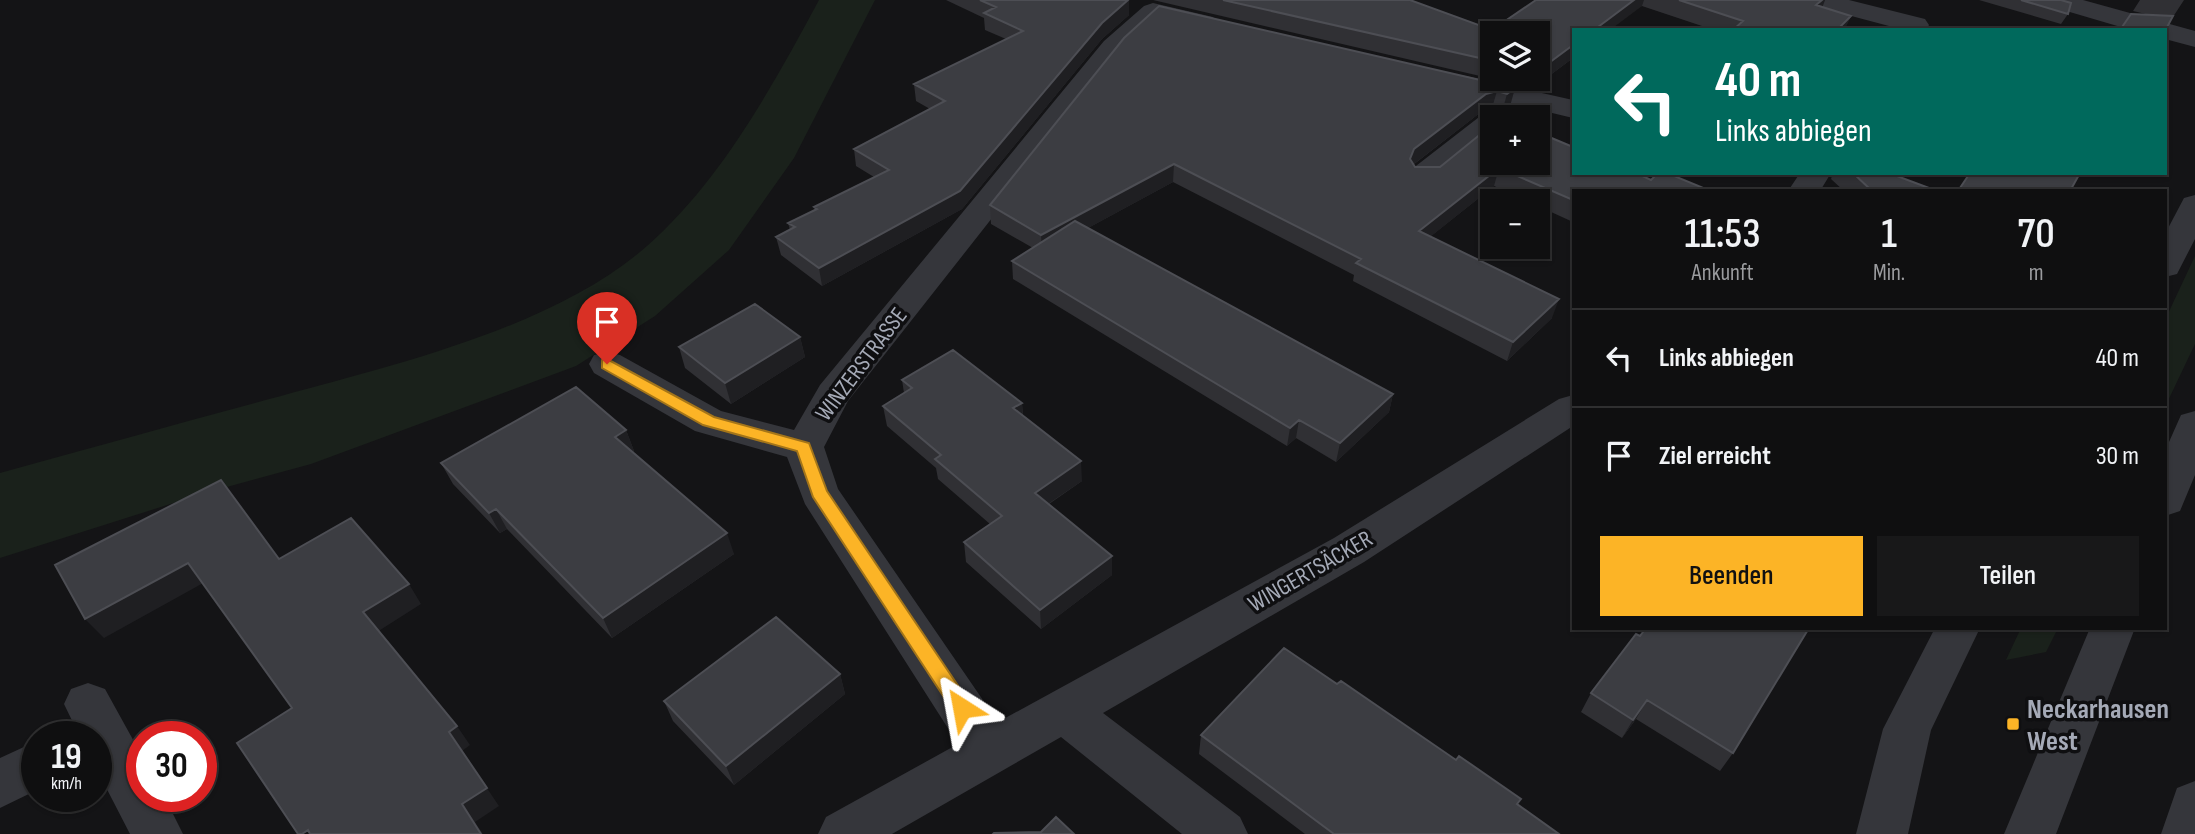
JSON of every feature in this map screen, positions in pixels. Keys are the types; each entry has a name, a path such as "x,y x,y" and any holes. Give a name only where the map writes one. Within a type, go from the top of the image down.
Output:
{"street":[{"path":"1819,0 1915,27 1928,0"},
{"path":"2055,0 2156,28"},
{"name":"WINZERSTRASSE","path":"990,751 819,493 804,447 833,394 1113,47 1138,8 1231,30"},
{"path":"2167,31 2195,39"},
{"path":"1434,77 1572,109"},
{"path":"1511,105 1521,97"},
{"path":"1423,176 1480,130"},
{"path":"2167,263 2195,205"},
{"path":"607,364 709,421 804,447"},
{"name":"WINGERTSÄCKER","path":"844,834 1349,551 1566,423"},
{"path":"2167,495 2195,425"},
{"path":"2030,834 2112,630"},
{"path":"1882,834 1907,729 1949,631"},
{"path":"1063,710 1222,834"},
{"path":"112,760 157,834"},
{"path":"0,785 21,773"},
{"path":"2187,834 2195,805"}],"shaded area":[{"path":"819,0 875,0 794,158 729,250 655,316 576,366 311,464 205,493 0,558 0,473 424,356 521,321 610,274 647,246 674,220 722,163 783,66"},
{"path":"2195,256 2195,344 2167,403 2167,316"},
{"path":"2020,630 2057,630 2046,652 2006,660"}],"building":[{"path":"980,0 1128,0 1102,23 960,191 819,268 776,237 795,227 788,223 817,209 814,207 889,170 854,149 945,101 914,84 1023,31 984,13 996,7"},
{"path":"1223,0 1410,0 1480,26 1480,58"},
{"path":"1536,0 1634,0 1597,28 1572,28 1572,46 1550,62 1550,21 1505,21"},
{"path":"1679,0 1822,0 1816,5 1851,16 1839,28 1735,28 1743,21"},
{"path":"2021,0 2061,0 2071,3 2068,14"},
{"path":"1159,6 1480,80 1480,91 1497,91 1486,94 1414,149 1410,159 1415,167 1440,167 1480,135 1480,175 1490,175 1419,231 1559,299 1513,342 1356,263 1361,259 1174,164 1041,235 990,205 1124,38"},
{"path":"2131,14 2173,16 2167,28 2121,28"},
{"path":"1550,137 1572,147 1572,175 1640,175 1651,180 1656,175 1672,175 1706,189 1572,189 1572,200 1515,175 1550,175"},
{"path":"1855,175 1894,175 1932,189 1870,189"},
{"path":"1969,175 2079,175 2071,189 1959,189"},
{"path":"1075,221 1393,394 1340,443 1299,420 1290,428 1012,261"},
{"path":"755,304 800,337 725,383 679,347"},
{"path":"953,350 1022,403 1013,408 1081,461 1035,493 1112,556 1040,610 964,542 1002,516 935,459 941,455 883,406 912,388 902,380"},
{"path":"576,387 626,430 615,437 727,533 603,618 496,509 489,513 441,463"},
{"path":"221,480 279,559 351,518 409,584 363,612 457,726 449,732 487,788 462,804 481,834 310,834 308,830 298,834 237,743 292,708 188,563 85,619 55,565"},
{"path":"776,617 840,674 726,766 664,701"},
{"path":"1644,630 1808,630 1733,753 1647,700 1633,720 1591,693 1636,634 1640,636"},
{"path":"1284,648 1337,684 1341,681 1456,760 1459,756 1521,799 1517,804 1559,834 1334,834 1201,735"},
{"path":"1056,817 1074,834 993,834 1041,832"}],"place":[{"name":"Neckarhausen West","path":"2013,724"}],"route":[{"path":"607,364 709,421 804,447 819,493 962,708"}]}
